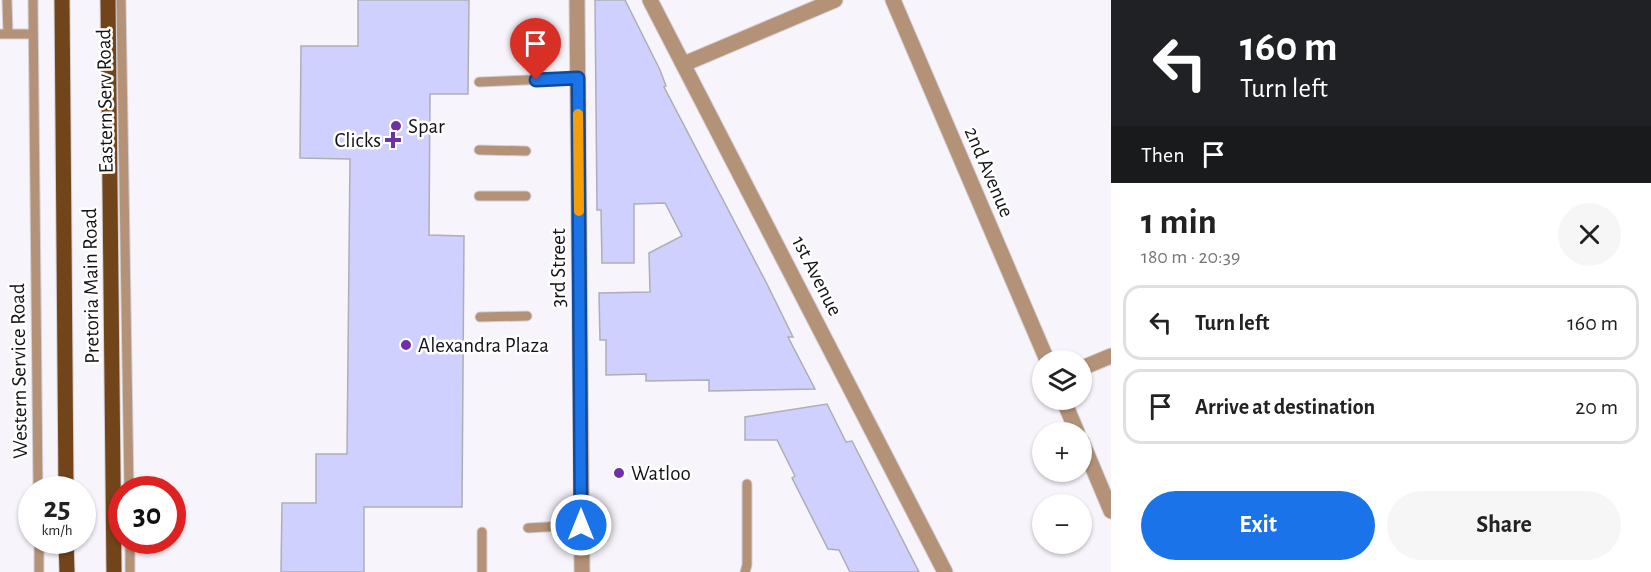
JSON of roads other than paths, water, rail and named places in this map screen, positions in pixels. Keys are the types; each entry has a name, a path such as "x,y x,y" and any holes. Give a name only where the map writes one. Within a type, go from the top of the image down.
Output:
{"main road":[{"name":"Pretoria Main Road","path":"62,0 66,476"},
{"name":"Pretoria Main Road","path":"108,0 114,572"},
{"path":"66,554 67,572"}],"street":[{"name":"3rd Street","path":"577,0 582,572"},
{"name":"1st Avenue","path":"650,0 945,572"},
{"path":"684,64 834,0"},
{"name":"2nd Avenue","path":"893,0 1043,350"},
{"path":"1092,364 1111,356"},
{"path":"1092,466 1111,511"}],"lane":[{"path":"7,0 4,34 33,34"},
{"name":"Western Service Road","path":"33,0 38,476"},
{"name":"Eastern Serv Road","path":"121,0 129,476"},
{"path":"479,82 578,78"},
{"path":"479,150 526,151"},
{"path":"479,195 526,196"},
{"path":"480,317 527,316"},
{"path":"745,572 747,565 747,484"},
{"path":"528,528 581,525"},
{"path":"482,532 482,572"},
{"path":"39,554 39,572"},
{"path":"130,554 130,572"}],"place":[{"name":"Spar","path":"396,126"},
{"name":"Clicks","path":"393,140"},
{"name":"Alexandra Plaza","path":"406,345"},
{"name":"Watloo","path":"619,473"}]}
